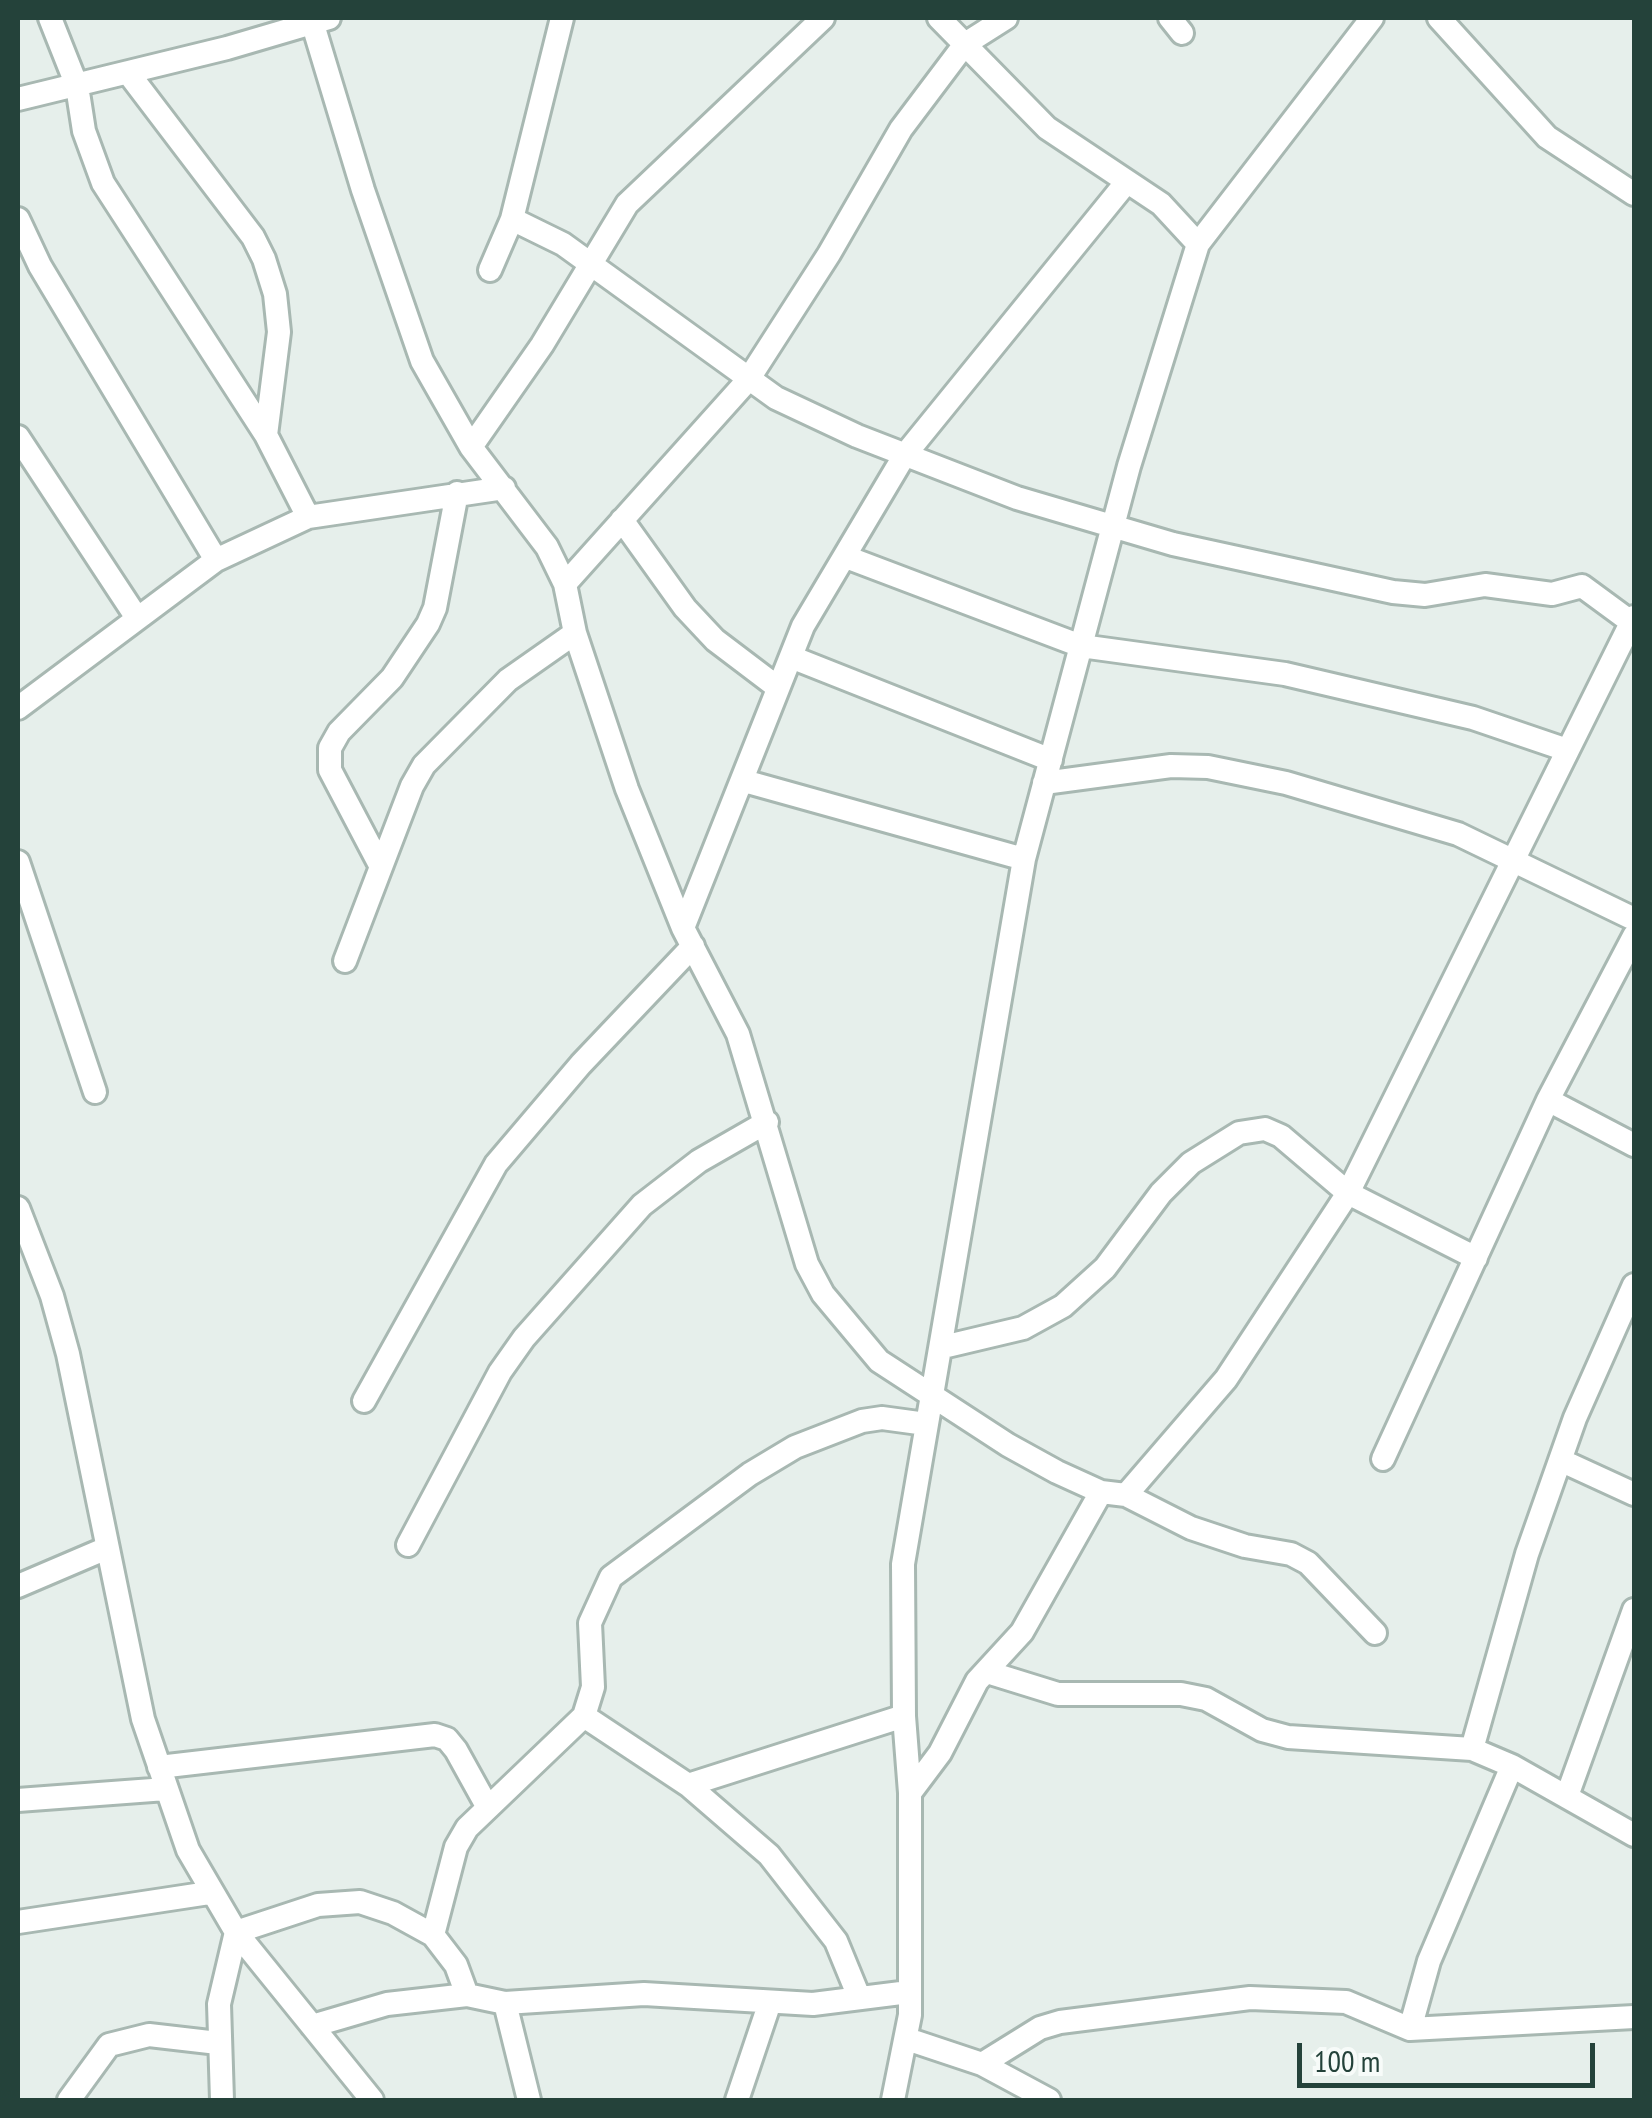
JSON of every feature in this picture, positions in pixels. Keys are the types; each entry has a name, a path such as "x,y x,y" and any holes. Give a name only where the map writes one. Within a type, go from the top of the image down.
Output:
{"street":[{"path":"50,18 77,86 84,131 104,183 266,435 308,517"},
{"path":"490,270 512,219 562,18"},
{"path":"471,446 592,265 614,223 646,183 823,18"},
{"path":"939,18 1037,120 1125,184 1160,204 1198,244"},
{"path":"565,584 748,380 829,254 876,166 966,44 1006,18"},
{"path":"893,2100 906,2039 910,1992 910,1793 904,1716 903,1564 1024,858 1129,466 1198,244 1372,18"},
{"path":"1438,18 1547,137 1634,194"},
{"path":"18,99 128,74 318,20 362,190 422,361 471,446 547,546 565,584 575,633 628,789 688,937 738,1034 807,1264 823,1294 879,1361 1008,1445 1101,1492 1126,1495 1226,1542 1292,1554 1308,1563 1375,1632"},
{"path":"128,74 242,223 264,259 275,294 279,332 266,435"},
{"path":"364,1400 496,1164 688,937 802,626 904,456 1125,184"},
{"path":"18,218 40,266 216,560"},
{"path":"512,219 540,230 592,265 748,380 820,420 904,456 1115,528 1238,560 1407,594 1444,594 1485,585 1552,594 1582,586 1633,620 1348,1192 1226,1380 1126,1495"},
{"path":"18,437 136,618"},
{"path":"21,697 216,560 308,517 456,492 504,488"},
{"path":"381,867 330,770 330,748 340,732 392,678 428,624 435,608 456,492"},
{"path":"622,520 684,608 715,640 778,686"},
{"path":"846,557 1081,646 1285,674 1472,718 1567,750"},
{"path":"345,960 412,786 438,746 508,680 575,633"},
{"path":"791,657 1051,760"},
{"path":"1044,783 1131,768 1208,767 1383,810 1458,834 1634,919"},
{"path":"744,781 1024,858"},
{"path":"18,862 94,1092"},
{"path":"1384,1459 1548,1100 1634,936"},
{"path":"1548,1100 1634,1144"},
{"path":"408,1545 500,1372 524,1338 642,1205 699,1160 766,1122"},
{"path":"943,1347 1023,1328 1063,1306 1104,1268 1161,1193 1191,1163 1239,1132 1265,1129 1280,1136 1348,1192 1476,1258"},
{"path":"18,1208 62,1334 143,1719 162,1778 210,1893 236,1932 372,2100"},
{"path":"1472,1750 1526,1554 1560,1460 1634,1285"},
{"path":"433,1936 456,1847 487,1806 584,1716 593,1687 590,1623 612,1577 750,1474 795,1447 862,1421 882,1418 926,1424"},
{"path":"1560,1460 1634,1494"},
{"path":"910,1793 940,1754 963,1703 1022,1632 1101,1492"},
{"path":"18,1586 107,1548"},
{"path":"1566,1796 1634,1610"},
{"path":"987,1672 1058,1694 1181,1694 1206,1698 1262,1730 1288,1737 1472,1750 1512,1766 1634,1835"},
{"path":"584,1716 688,1784 778,1866 836,1941 859,1997"},
{"path":"688,1784 904,1716"},
{"path":"18,1800 434,1735 447,1739 456,1750 487,1806"},
{"path":"1410,2029 1428,1960 1512,1766"},
{"path":"18,1922 210,1893"},
{"path":"236,1932 338,1900 393,1913 433,1936 456,1965 467,1994"},
{"path":"222,2100 219,2004 236,1932"},
{"path":"312,2026 387,2004 467,1994 505,2002 644,1994 813,2004 910,1992"},
{"path":"982,2064 1040,2028 1060,2022 1250,1998 1346,2002 1410,2029 1634,2017"},
{"path":"505,2002 530,2100"},
{"path":"737,2100 770,2002"},
{"path":"69,2100 109,2045 150,2035 218,2043"},
{"path":"906,2039 982,2064 1049,2100"}]}
